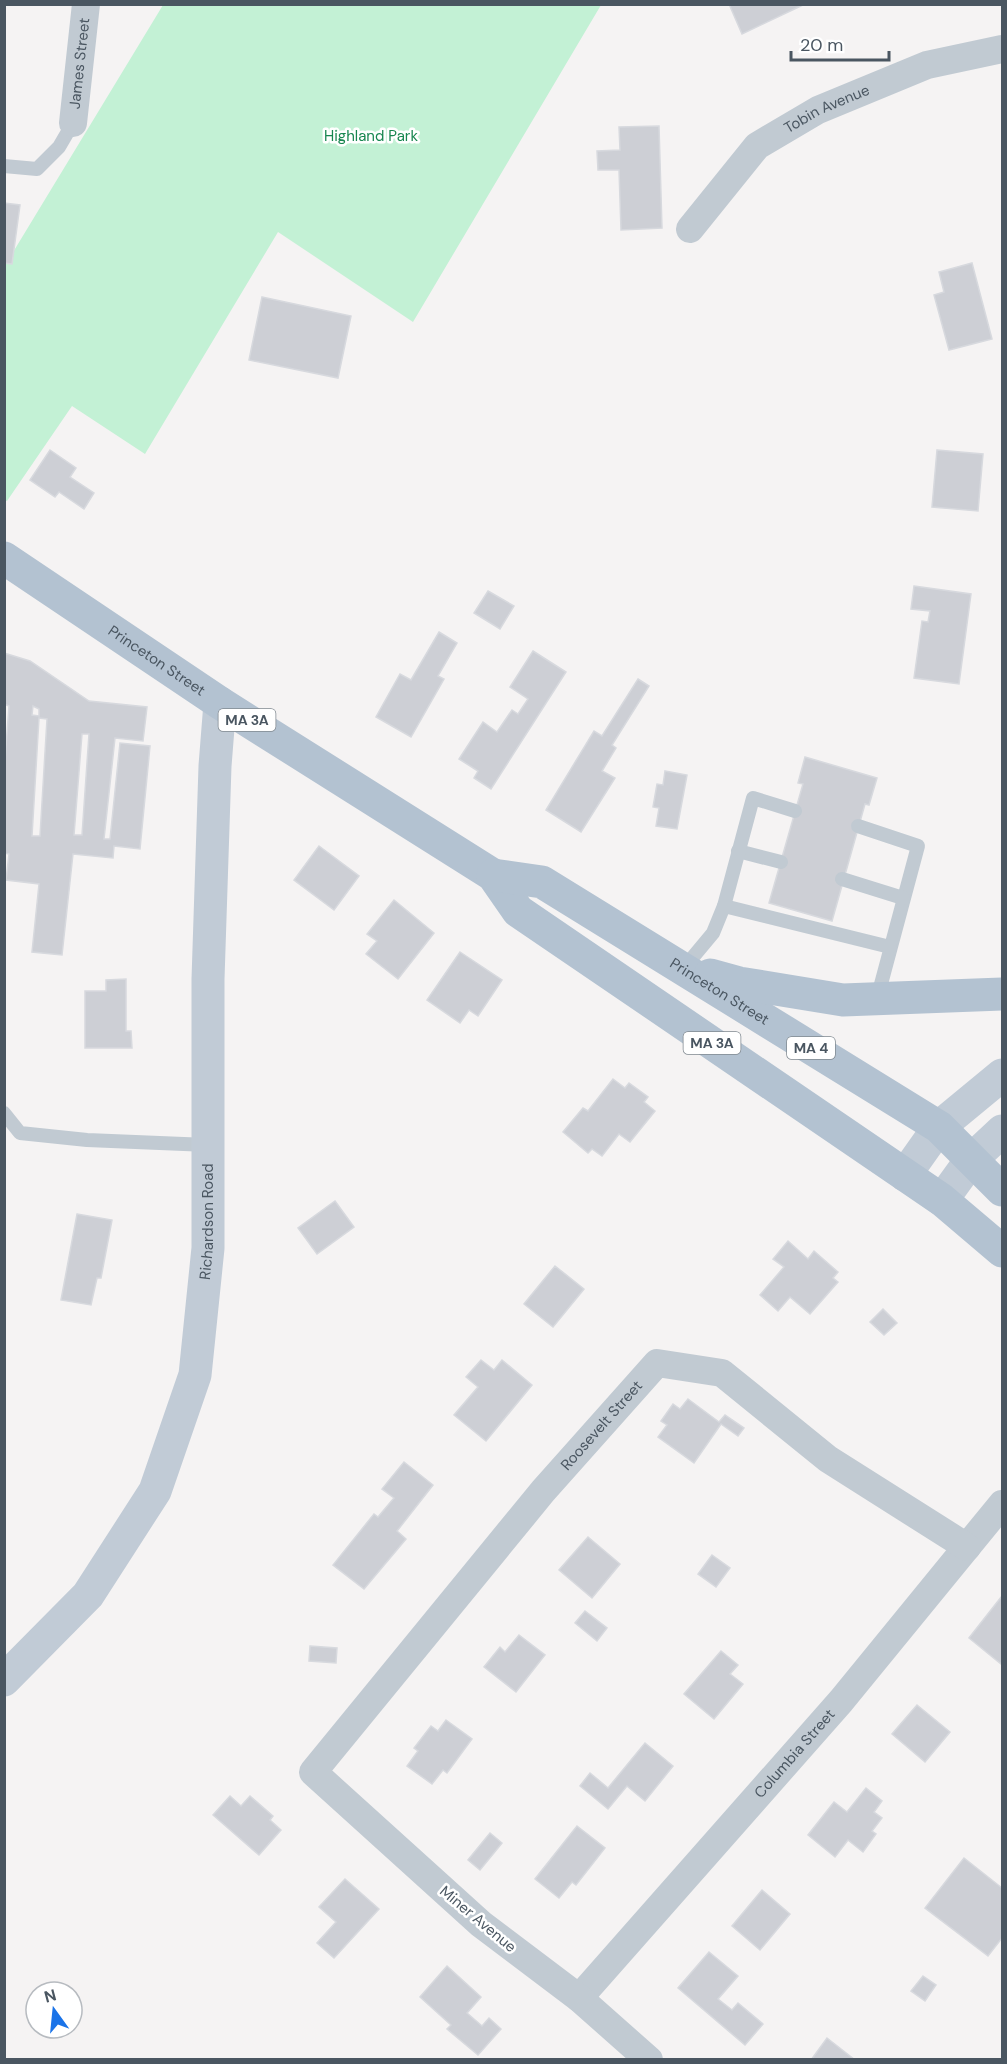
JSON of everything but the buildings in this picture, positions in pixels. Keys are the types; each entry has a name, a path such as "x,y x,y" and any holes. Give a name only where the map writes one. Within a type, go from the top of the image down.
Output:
{"main road":[{"name":"Princeton Street","path":"4,558 220,703 493,875 518,911 942,1200 1002,1251"},
{"name":"Princeton Street","path":"493,875 542,882 939,1127"},
{"name":"MA 3A","path":"682,969 739,983 843,1000 1002,994"},
{"name":"MA 4","path":"939,1127 1002,1190"}],"street":[{"name":"James Street","path":"73,123 86,4"},
{"name":"Tobin Avenue","path":"690,229 757,146 818,110 927,66 1002,49"},
{"name":"Richardson Road","path":"4,1680 88,1595 154,1491 195,1375 208,1248 208,979 215,766 220,703"},
{"path":"905,1175 939,1127 1002,1075"},
{"path":"942,1200 971,1160 1002,1131"},
{"name":"Roosevelt Street","path":"313,1772 528,1509 657,1363 722,1373 828,1460 967,1547"},
{"name":"Columbia Street","path":"579,1998 841,1701 1002,1504"},
{"name":"Miner Avenue","path":"313,1772 481,1924 579,1998 648,2060"}],"lane":[{"path":"4,166 37,169 59,147 73,123"},
{"path":"682,969 713,933 724,906 753,798 795,811"},
{"path":"858,826 918,846 877,999"},
{"path":"738,851 781,862"},
{"path":"842,879 903,898"},
{"path":"724,906 890,947"},
{"path":"4,1113 20,1134 87,1140 208,1145"}],"green space":[{"name":"Highland Park","path":"163,5 601,5 413,322 278,232 145,454 72,406 7,501 4,500 4,267"}]}
